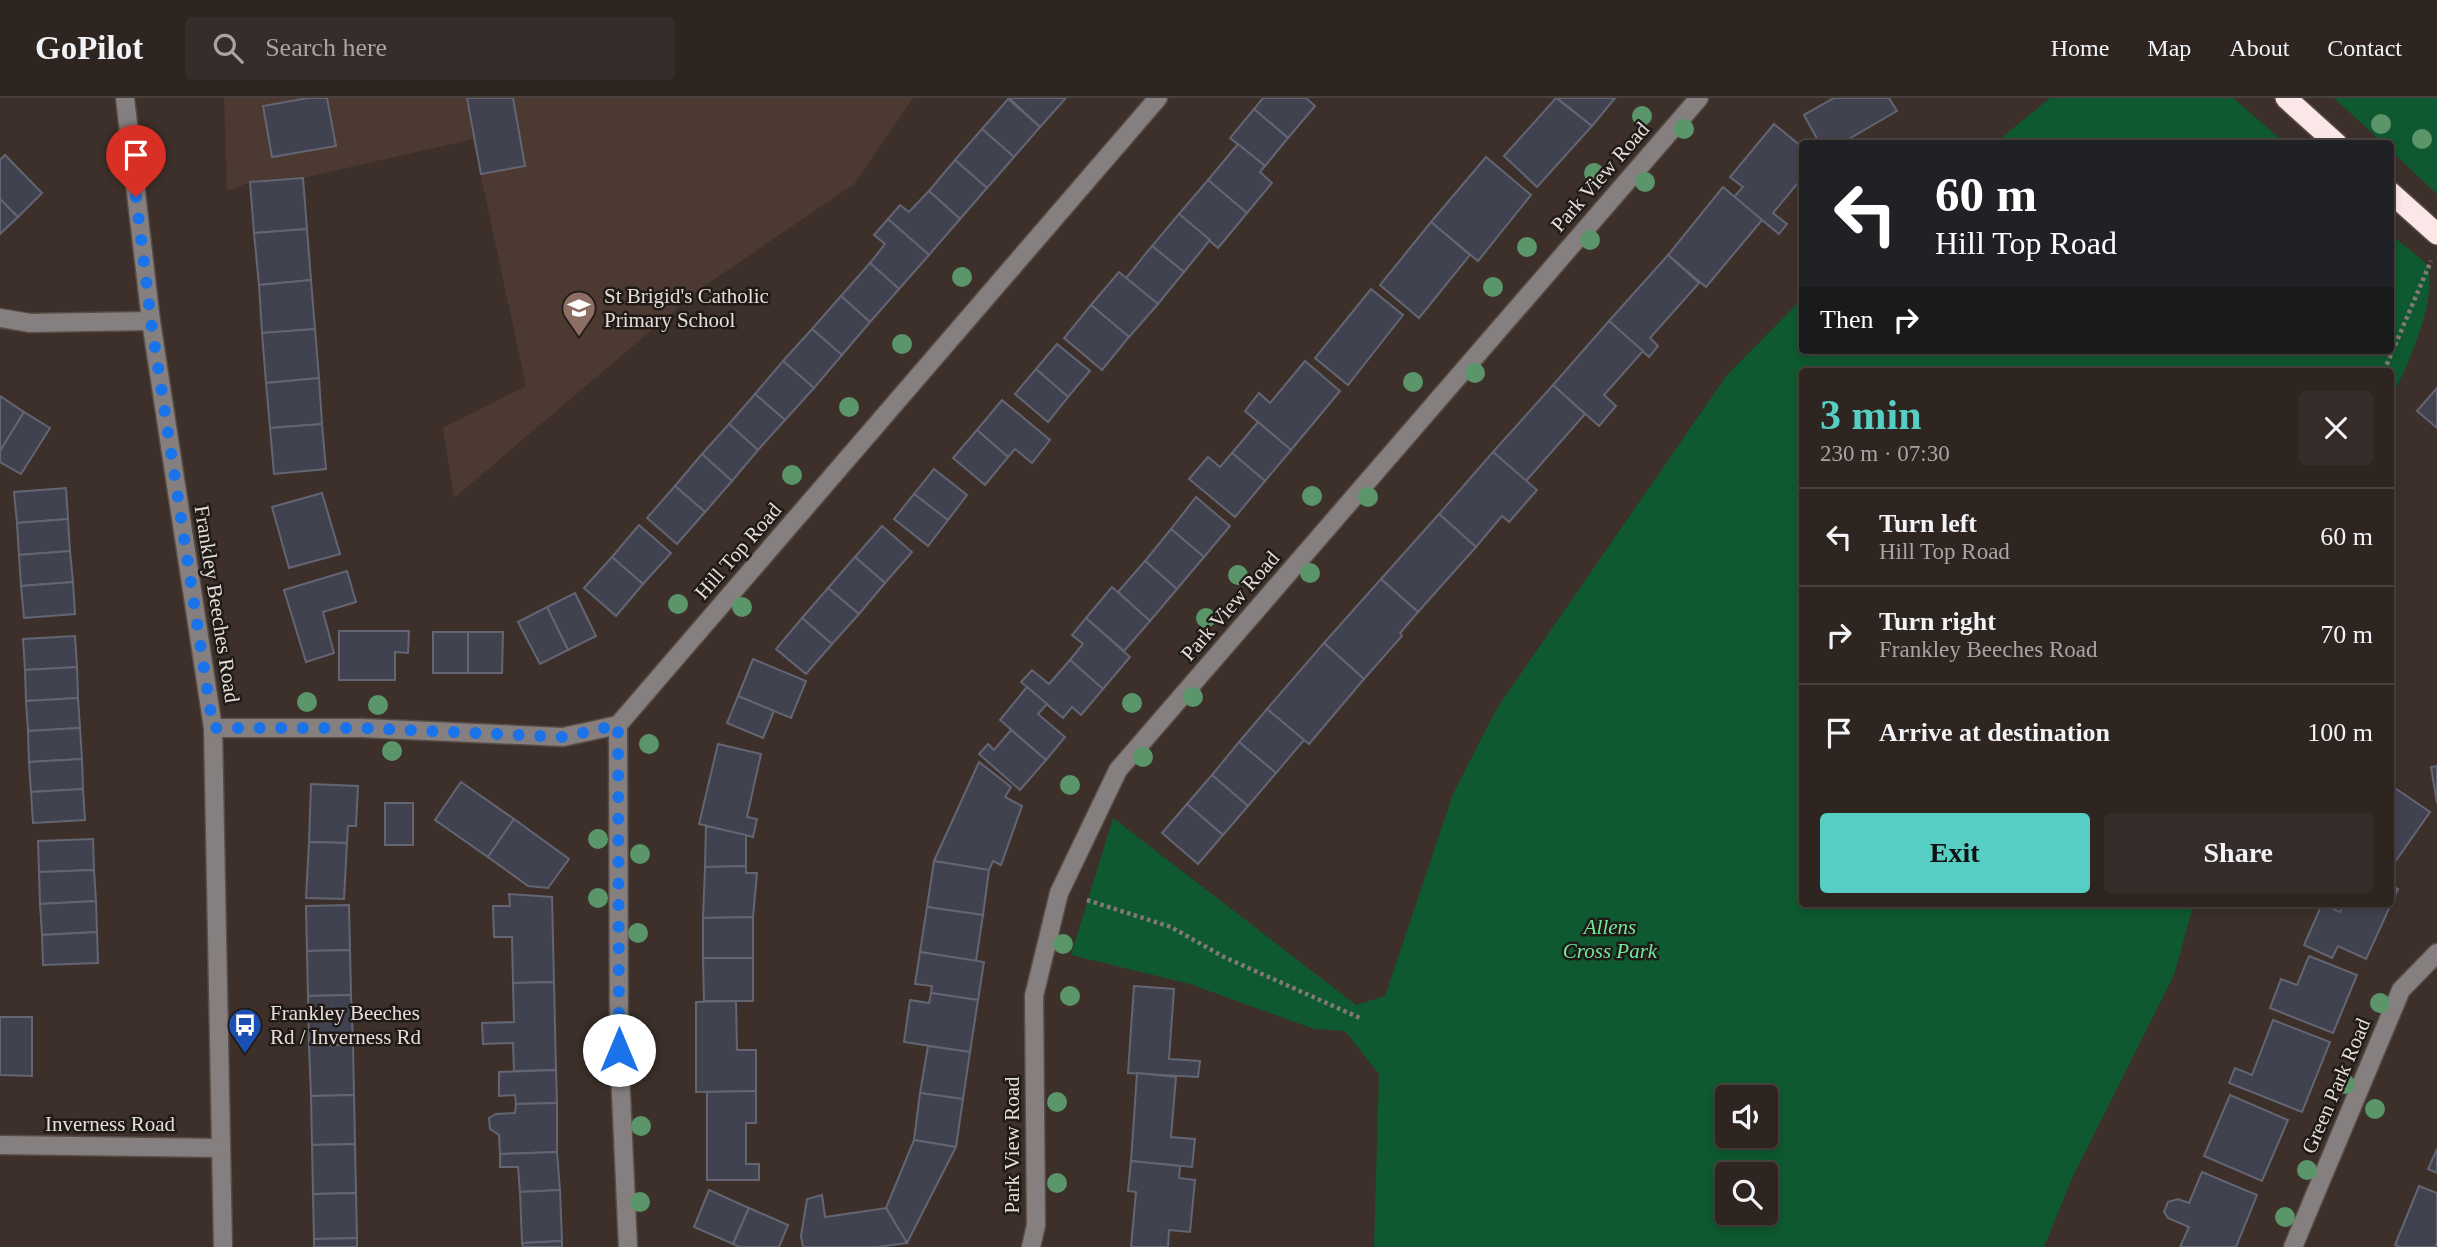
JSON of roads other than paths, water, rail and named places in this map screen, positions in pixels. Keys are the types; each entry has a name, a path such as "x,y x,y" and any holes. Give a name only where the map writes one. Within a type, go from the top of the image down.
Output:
{"highway":[{"path":"2286,98 2333,140"},
{"path":"2394,195 2437,233"}],"street":[{"name":"Frankley Beeches Road","path":"125,98 151,321 213,728 223,1247"},
{"name":"Hill Top Road","path":"618,725 1158,98"},
{"name":"Park View Road","path":"1031,1247 1036,1225 1034,996 1059,893 1118,770 1699,98"},
{"path":"0,318 30,323 151,321"},
{"path":"213,728 362,728 563,737 618,725 619,1050 628,1247"},
{"name":"Green Park Road","path":"2293,1247 2401,990 2437,953"},
{"name":"Inverness Road","path":"0,1144 220,1148"}],"place":[{"name":"St Brigid's Catholic Primary School","path":"579,338"},
{"name":"Frankley Beeches Rd / Inverness Rd","path":"245,1055"}],"park label":[{"name":"Allens Cross Park","path":"1610,939"}]}
